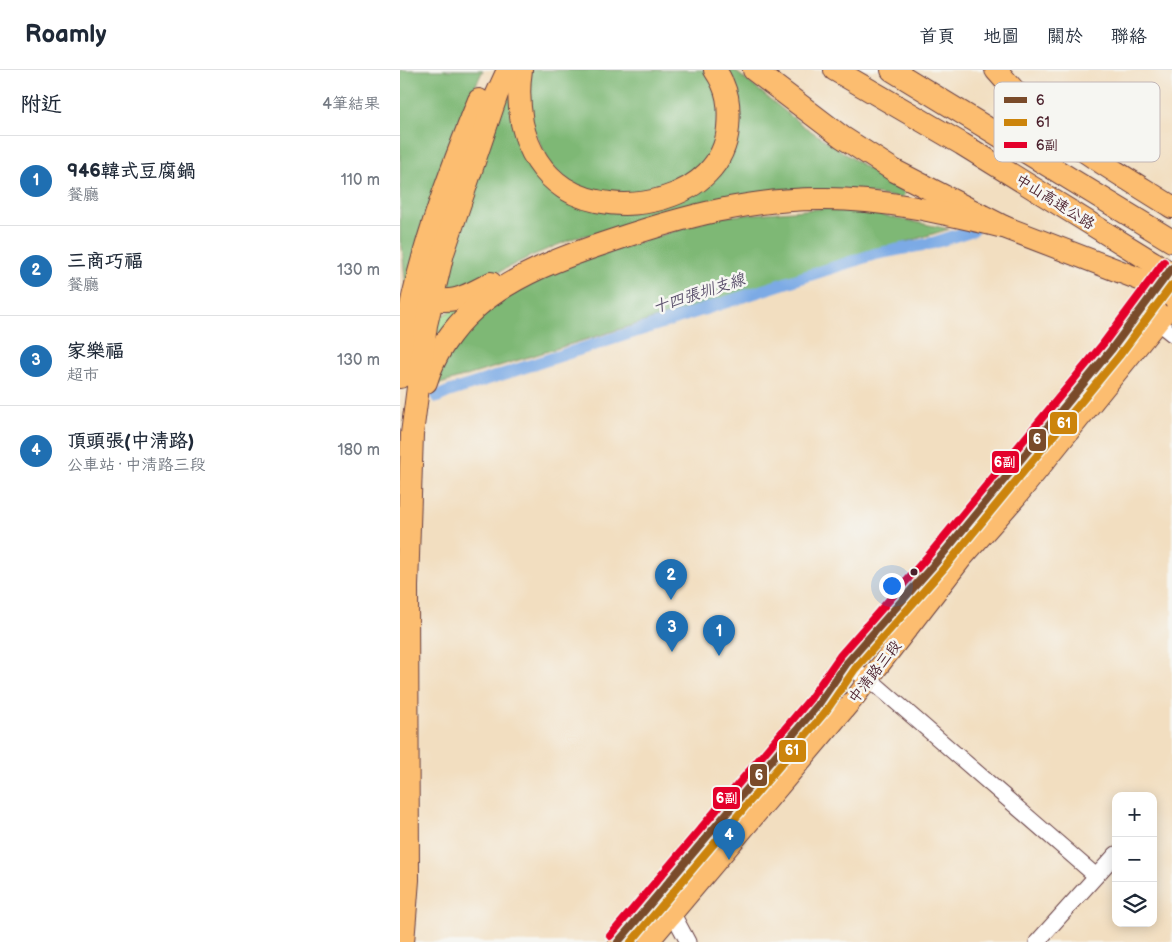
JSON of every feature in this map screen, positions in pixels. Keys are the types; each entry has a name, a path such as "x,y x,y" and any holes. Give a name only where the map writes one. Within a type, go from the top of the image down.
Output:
{"highway":[{"path":"401,368 437,209 493,70"},
{"path":"403,942 408,880 407,588 415,302 443,252 496,94 508,70"},
{"path":"521,70 518,97 526,141 536,161 549,175 570,191 597,202 619,204 661,199 685,190 705,177 718,159 728,136 730,108 726,91 715,70"},
{"path":"754,70 842,137 887,166 950,200 1004,226"},
{"name":"中山高速公路","path":"835,70 962,144 1160,271"},
{"name":"中山高速公路","path":"892,70 994,132"},
{"path":"987,70 1002,82"},
{"path":"996,70 1007,82"},
{"name":"中山高速公路","path":"1043,162 1172,241"},
{"path":"1102,162 1172,207"},
{"path":"412,434 428,375 434,361 455,329 473,310 496,292 546,265 585,249 630,234 729,207 772,201 824,199 874,202 920,208 1004,226 1160,271 1172,296"},
{"path":"415,302 455,300 546,254 572,246 630,234"}],"main road":[{"name":"中清路三段","path":"618,942 818,705 847,663 949,546 1111,350 1142,310 1160,271"},
{"name":"中清路三段","path":"649,942 868,681 963,558 1165,328 1172,305"}],"street":[{"path":"1142,310 1165,328"},
{"path":"847,663 868,681 873,682 1096,876"},
{"path":"1037,942 1112,858"},
{"path":"673,914 688,942"}],"green space":[{"path":"400,70 483,70 464,110 406,289 400,241"},
{"path":"528,70 710,70 728,128 700,178 625,200 579,190 551,166 526,114"},
{"path":"724,70 734,70 802,125 905,193 902,198 873,194 781,189 707,203 637,226 577,237 531,256 489,277 445,291 466,196 511,83 538,165 615,210 715,174"},
{"path":"842,207 949,229 440,384 433,383 458,333 540,274 718,217"},
{"path":"473,300 436,348 431,331 437,318"}],"waterway":[{"name":"十四張圳支線","path":"437,397 875,254 933,243 973,230"}],"transit line":[{"name":"6副","path":"610,936 810,699 840,656 929,555 1103,344 1164,262"},
{"name":"6","path":"618,942 818,705 847,663 937,561 1111,350 1172,268"},
{"name":"61","path":"631,942 826,711 855,669 945,567 1119,356 1172,285"}],"place":[{"name":"三商巧福","path":"671,600"},
{"name":"家樂福","path":"672,652"},
{"name":"946韓式豆腐鍋","path":"719,656"},
{"name":"頂頭張(中清路)","path":"729,860"}]}
